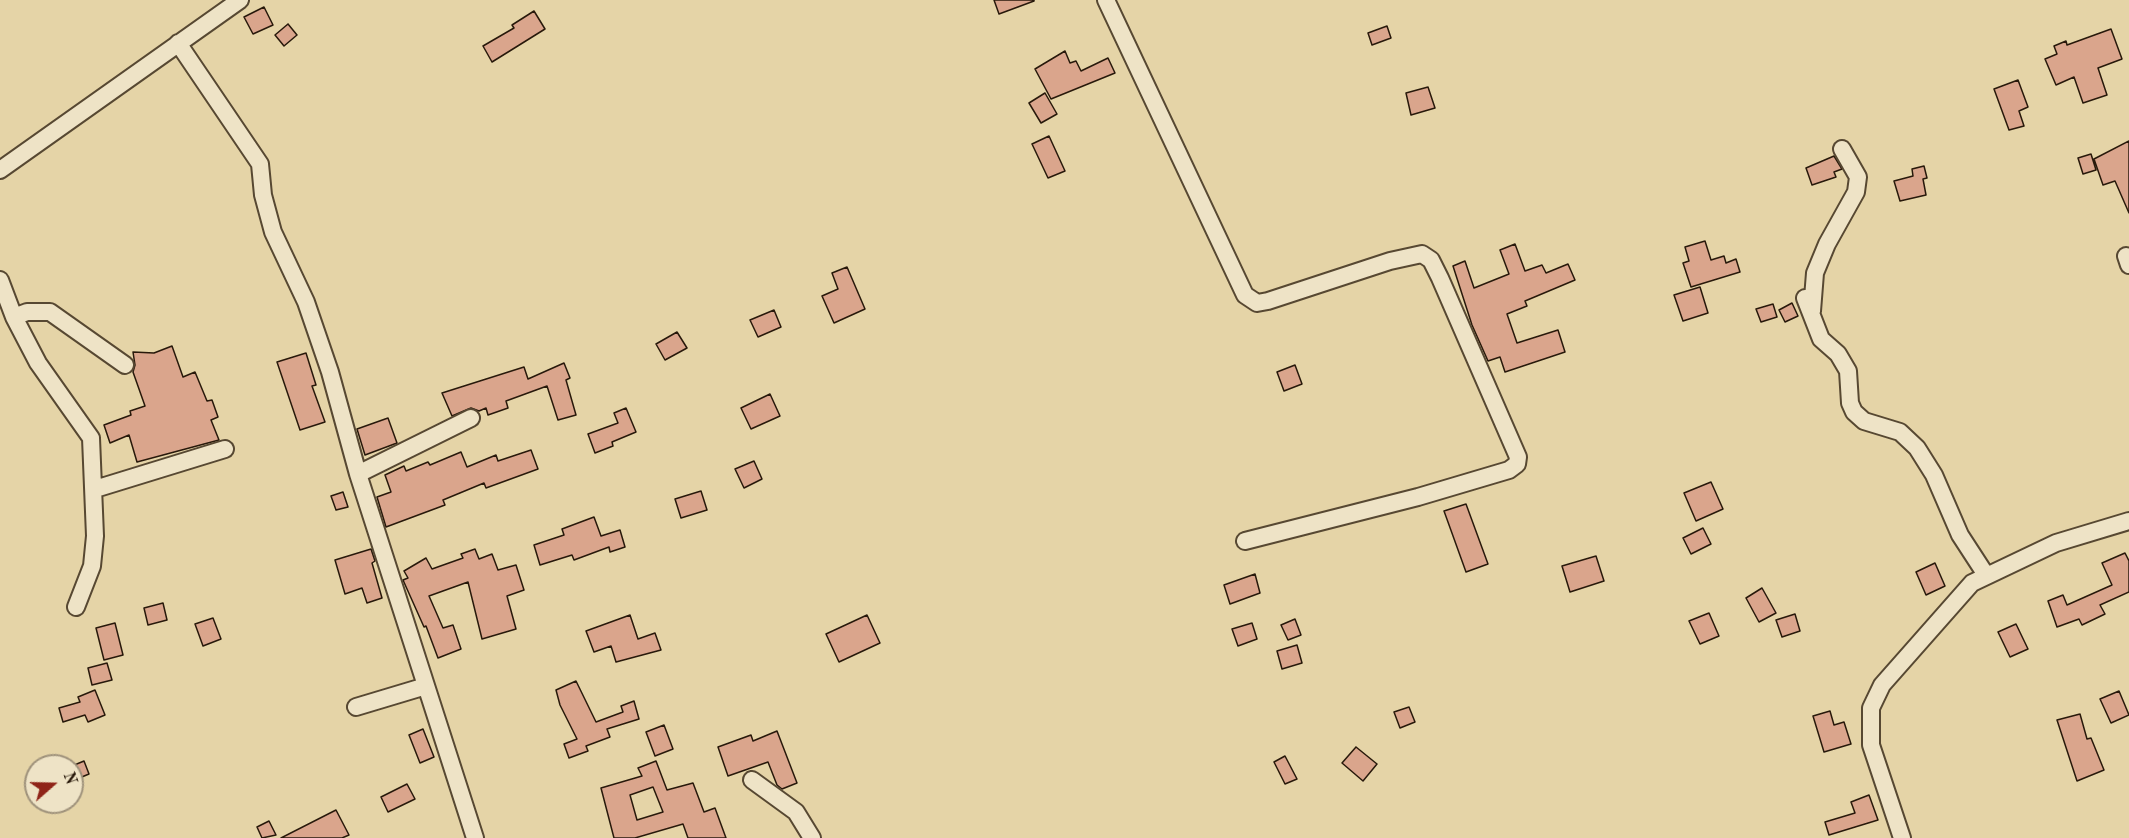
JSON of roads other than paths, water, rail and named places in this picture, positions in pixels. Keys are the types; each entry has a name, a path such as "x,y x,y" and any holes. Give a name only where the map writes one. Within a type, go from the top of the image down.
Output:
{"street":[{"path":"0,170 240,0"},
{"path":"1106,0 1245,296 1257,303 1268,301 1390,261 1422,254 1431,260 1440,278 1518,457 1517,464 1509,470 1245,541"},
{"path":"178,43 260,164 263,195 273,232 306,302 323,352 358,474 475,838"},
{"path":"1842,149 1858,177 1856,192 1827,243 1815,273 1808,305 1821,339 1838,354 1848,371 1850,403 1854,412 1864,421 1900,432 1917,448 1934,475 1960,535 1986,574"},
{"path":"0,280 14,317 38,363 91,438 95,489 92,566 76,607"},
{"path":"14,317 27,312 50,312 75,327 125,365"},
{"path":"358,474 471,418"},
{"path":"95,489 225,449"},
{"path":"1902,838 1871,745 1871,708 1882,685 1972,583 1986,574 2056,543 2129,521"},
{"path":"356,707 426,686"},
{"path":"752,780 796,812 812,838"}]}
